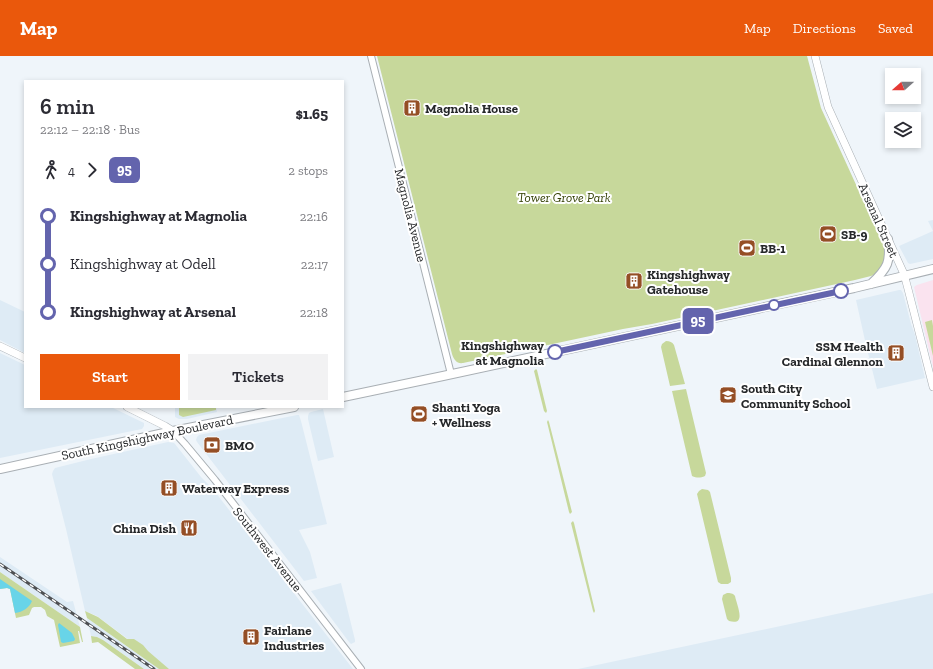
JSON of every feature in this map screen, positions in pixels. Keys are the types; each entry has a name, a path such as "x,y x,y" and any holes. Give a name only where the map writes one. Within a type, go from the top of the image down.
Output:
{"main road":[{"name":"Arsenal Street","path":"815,56 828,107 904,276 911,298 933,387"},
{"path":"870,285 882,274 887,265 890,255 888,239"},
{"path":"344,396 870,285 933,269"},
{"path":"0,346 24,358"},
{"path":"128,408 173,431"},
{"name":"South Kingshighway Boulevard","path":"0,469 173,431 289,408"}],"street":[{"name":"Magnolia Avenue","path":"371,56 451,374"},
{"name":"Southwest Avenue","path":"173,431 226,495 361,669"}],"shaded area":[{"path":"933,220 933,231 928,221"},
{"path":"933,231 933,259 910,264 908,263 899,246"},
{"path":"933,280 933,367 914,287"},
{"path":"899,290 903,293 925,378 877,389 856,300"},
{"path":"0,300 24,312 24,352 0,340"},
{"path":"0,353 24,365 24,408 113,408 144,423 142,429 0,458"},
{"path":"175,408 216,408 217,412 187,419 179,419 175,417"},
{"path":"323,409 334,457 318,461 308,416 311,412"},
{"path":"299,415 301,421 327,524 299,530 310,552 317,578 304,581 196,440 199,435"},
{"path":"168,442 175,444 201,477 212,488 353,669 168,669 97,616 85,611 52,474 53,471 55,468"},
{"path":"0,557 67,602 73,601 80,627 0,572"},
{"path":"341,583 355,640 355,642 351,644 311,591"},
{"path":"933,593 933,669 578,669 818,618"},
{"path":"87,618 159,669 144,669 103,640 91,636"}],"green space":[{"name":"Tower Grove Park","path":"377,56 807,56 821,108 886,250 886,260 878,273 855,280 652,324 459,363 455,360 452,354"},
{"path":"932,320 933,326 933,356 925,322"},
{"path":"666,341 671,342 674,345 685,384 670,386 661,347"},
{"path":"536,369 547,411 546,413 544,411 534,371"},
{"path":"686,389 706,473 705,476 700,477 692,476 672,391"},
{"path":"179,408 216,408 216,410 183,417 179,415"},
{"path":"548,420 572,512 570,514 547,422"},
{"path":"702,489 710,492 731,578 731,582 728,584 721,584 718,582 697,494"},
{"path":"573,521 595,611 594,613 571,523"},
{"path":"0,572 80,627 83,642 78,631 80,643 60,647 54,620 47,616 45,610 41,607 34,607 29,615 16,618 10,589 0,589"},
{"path":"727,593 735,596 739,610 740,614 738,621 735,622 727,619 722,599 723,595"},
{"path":"85,611 98,617 127,639 134,639 143,645 169,669 159,669 87,618"},
{"path":"91,636 103,640 144,669 135,669 98,642 92,643"}],"water":[{"path":"0,579 32,601 27,608 21,612 15,613 10,589 0,589"},
{"path":"59,623 72,633 75,639 74,641 61,642 58,625"}],"railway":[{"path":"0,564 154,669"}],"bus line":[{"name":"95","path":"555,352 841,291"}],"place":[{"name":"Magnolia House","path":"412,108"},
{"name":"SB-9","path":"828,234"},
{"name":"BB-1","path":"747,248"},
{"name":"Kingshighway Gatehouse","path":"634,281"},
{"name":"Kingshighway at Magnolia","path":"555,352"},
{"name":"SSM Health Cardinal Glennon","path":"896,353"},
{"name":"South City Community School","path":"728,395"},
{"name":"Shanti Yoga + Wellness","path":"419,414"},
{"name":"BMO","path":"212,445"},
{"name":"Waterway Express","path":"169,488"},
{"name":"China Dish","path":"189,528"},
{"name":"Fairlane Industries","path":"251,637"}]}
